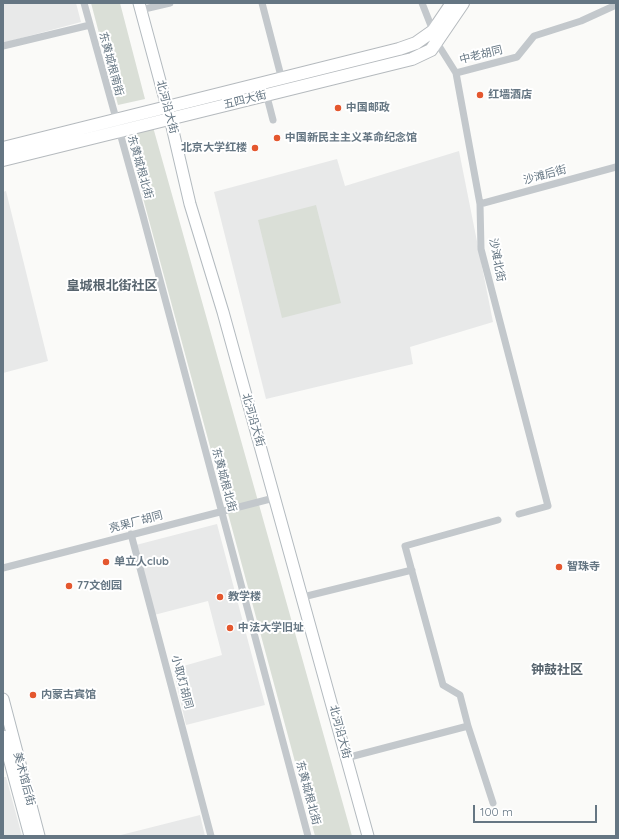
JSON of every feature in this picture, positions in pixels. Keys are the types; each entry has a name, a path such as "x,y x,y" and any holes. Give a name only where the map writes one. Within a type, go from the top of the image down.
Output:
{"main road":[{"name":"五四大街","path":"3,160 117,126 266,89 412,59 431,50 435,37 452,3"},
{"name":"五四大街","path":"266,89 282,80 404,47 424,38 435,37 463,3"},
{"name":"北河沿大街","path":"140,7 169,113 190,204 223,312 274,498 303,596 368,836"},
{"name":"五四大街","path":"3,148 117,126 129,118 169,113"},
{"name":"美术馆后街","path":"3,699 39,836"},
{"name":"美术馆后街","path":"3,736 30,836"}],"street":[{"name":"东黄城根南街","path":"84,3 117,126"},
{"path":"140,7 170,3"},
{"path":"262,3 282,80"},
{"name":"沙滩北街","path":"422,3 435,37 456,73 480,204 481,249 548,506 519,514"},
{"name":"中老胡同","path":"456,73 517,57 534,36 581,21 616,4"},
{"path":"3,46 90,25"},
{"path":"266,89 273,120"},
{"name":"东黄城根北街","path":"117,126 143,216 220,511 308,836"},
{"name":"沙滩后街","path":"480,204 616,167"},
{"name":"亮果厂胡同","path":"3,568 274,498"},
{"path":"493,803 468,726 460,695 443,685 405,546 498,520"},
{"name":"小取灯胡同","path":"131,534 211,836"},
{"path":"303,596 412,570"},
{"path":"346,758 468,726"}],"shaded area":[{"path":"3,3 76,3 81,22 3,43"},
{"path":"91,3 120,3 145,99 118,105"},
{"path":"153,127 352,836 315,836 126,135"},
{"path":"459,151 493,322 410,347 413,364 266,399 214,192 337,159 345,186"},
{"path":"6,191 48,361 3,373 3,192"},
{"path":"316,205 341,303 282,318 258,220"},
{"name":"中法大学旧址","path":"217,524 265,705 186,725 173,669 222,655 208,601 154,615 136,545"},
{"path":"3,777 6,777 22,836 3,836"},
{"path":"200,815 205,836 117,836"}],"place":[{"name":"红墙酒店","path":"480,95"},
{"name":"中国邮政","path":"338,108"},
{"name":"中国新民主主义革命纪念馆","path":"277,138"},
{"name":"北京大学红楼","path":"255,148"},
{"name":"单立人club","path":"106,562"},
{"name":"智珠寺","path":"559,567"},
{"name":"77文创园","path":"69,586"},
{"name":"教学楼","path":"220,597"},
{"name":"中法大学旧址","path":"230,628"},
{"name":"内蒙古宾馆","path":"33,695"}],"district":[{"name":"皇城根北街社区","path":"112,286"},
{"name":"钟鼓社区","path":"557,670"}]}
